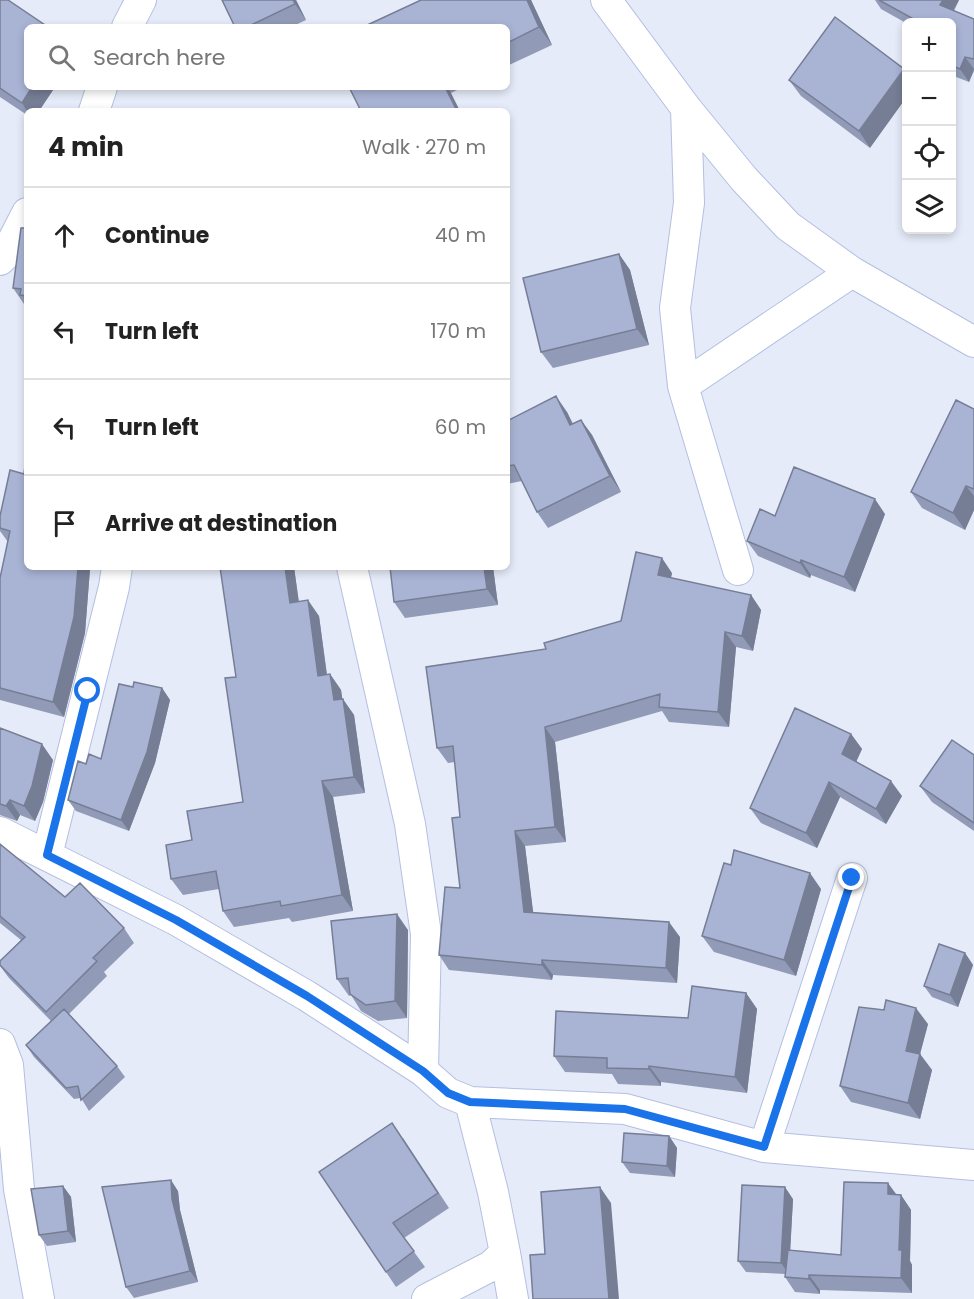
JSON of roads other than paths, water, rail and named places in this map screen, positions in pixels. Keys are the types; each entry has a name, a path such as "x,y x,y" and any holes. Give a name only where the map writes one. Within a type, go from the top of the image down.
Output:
{"street":[{"path":"129,24 141,0"},
{"path":"606,0 686,108 744,179 788,226 852,272 974,342"},
{"path":"95,108 101,90"},
{"path":"686,108 688,203 675,308 683,386 738,570"},
{"path":"0,260 6,254 24,219"},
{"path":"683,386 852,272"},
{"path":"47,855 116,570"},
{"path":"353,570 410,824 426,934 423,1071"},
{"path":"0,832 176,920 307,996 423,1071 448,1093 470,1102 625,1109 764,1147 974,1165"},
{"path":"764,1147 852,878"},
{"path":"0,1044 8,1065 19,1189 39,1299"},
{"path":"470,1102 492,1192 513,1299"},
{"path":"427,1299 491,1266 504,1253"}]}
